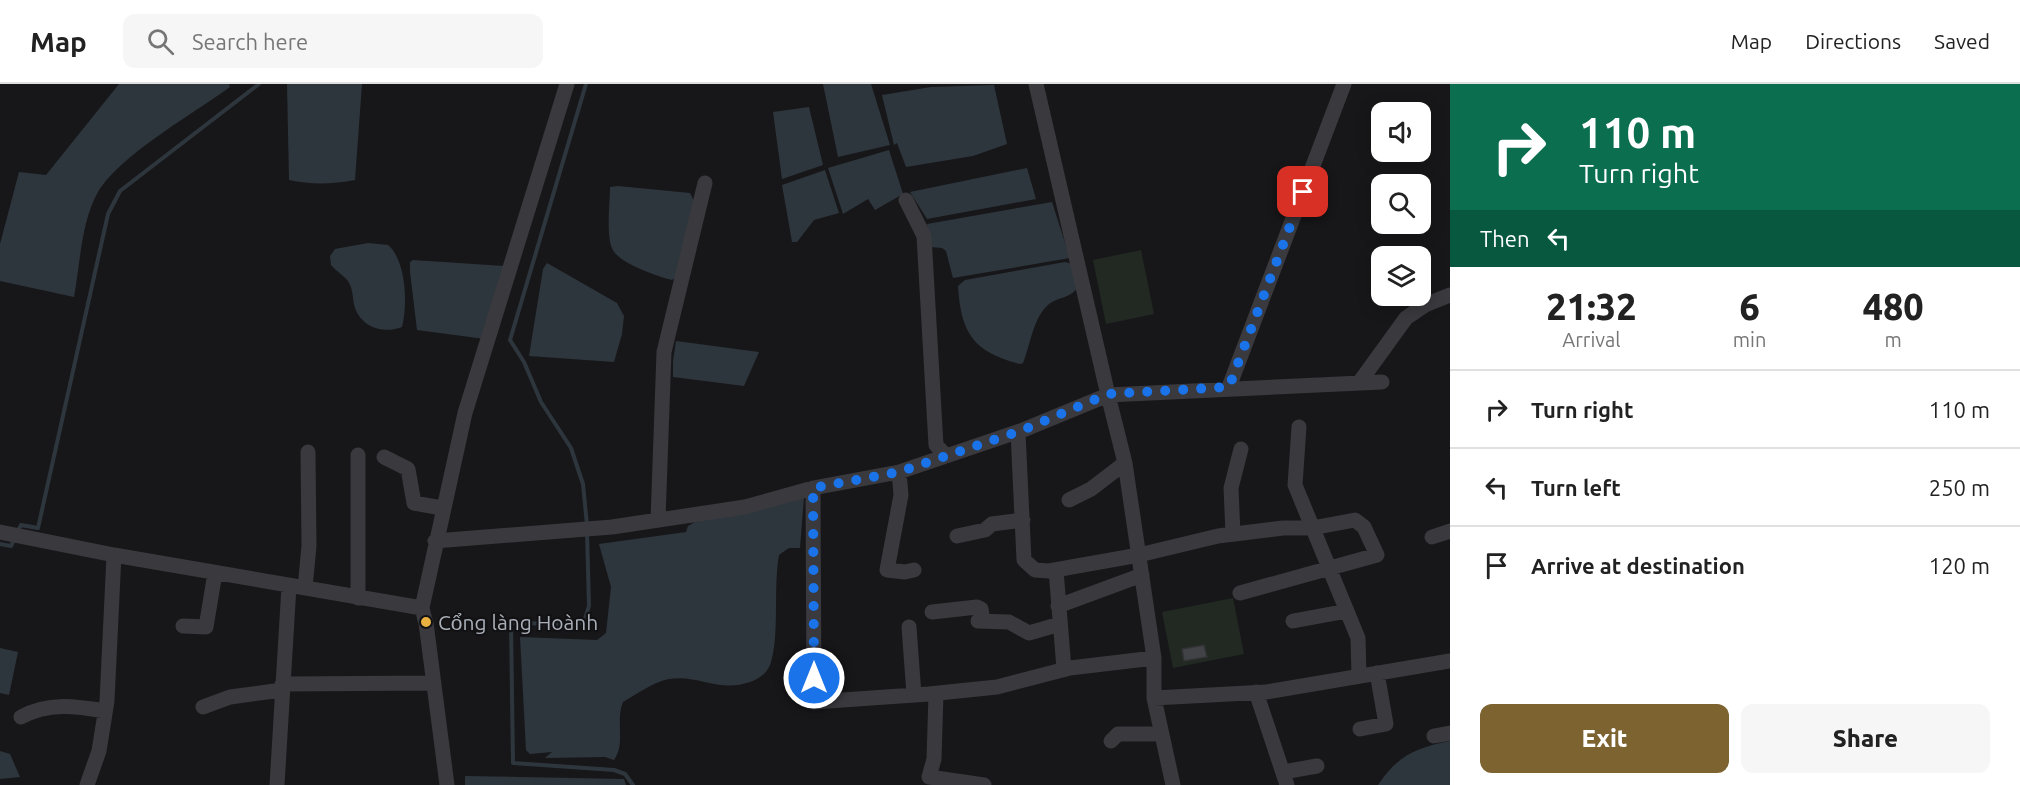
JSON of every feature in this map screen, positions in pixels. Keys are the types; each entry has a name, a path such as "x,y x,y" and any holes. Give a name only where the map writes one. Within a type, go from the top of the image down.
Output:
{"street":[{"path":"447,785 424,617 435,541 465,413 567,84"},
{"path":"1036,84 1125,463 1154,658 1154,698 1173,785"},
{"path":"1229,387 1344,84"},
{"path":"658,520 664,352 705,183"},
{"path":"906,200 924,236 936,445 946,456"},
{"path":"1359,382 1406,318 1425,305 1450,295"},
{"path":"435,541 578,530 745,507 813,488 899,472 1018,432 1108,394 1383,382"},
{"path":"1299,427 1295,485 1358,638 1359,676"},
{"path":"1018,432 1024,560 1035,570 1056,570 1139,555 1233,534 1283,528 1312,528 1349,520 1359,521 1377,555 1240,593"},
{"path":"1233,534 1231,488 1241,450"},
{"path":"305,588 309,546 308,452"},
{"path":"358,455 358,598"},
{"path":"384,457 408,469 414,504 442,508"},
{"path":"1069,500 1091,489 1125,463"},
{"path":"899,472 901,495 887,570 905,572 914,570"},
{"path":"813,488 814,702 936,694 997,687 1064,669 1154,658"},
{"path":"957,536 986,530 992,524 1023,520"},
{"path":"1432,537 1450,531"},
{"path":"0,532 114,555 358,598 424,617"},
{"path":"87,785 99,751 105,711 114,555"},
{"path":"1056,570 1064,669"},
{"path":"183,626 206,627 215,573"},
{"path":"1058,606 1142,575"},
{"path":"277,785 289,585"},
{"path":"932,612 977,606 981,609 981,621 1009,622 1029,633 1060,624"},
{"path":"1293,621 1347,611"},
{"path":"909,627 914,695"},
{"path":"1154,698 1256,692 1450,661"},
{"path":"1360,729 1386,724 1377,673"},
{"path":"203,707 230,697 282,687 434,684"},
{"path":"1256,692 1285,779 1317,766"},
{"path":"936,694 934,759 928,777 984,785"},
{"path":"21,717 37,708 73,706 105,711"},
{"path":"1434,736 1450,733"},
{"path":"1111,741 1118,734 1162,734"}],"shaded area":[{"path":"119,84 229,84 230,87 158,136 121,165 107,180 97,194 88,218 74,297 0,281 0,244 19,172 46,175"},
{"path":"287,84 362,84 355,180 306,183 289,180"},
{"path":"823,84 871,84 890,145 838,157"},
{"path":"994,85 1007,144 973,156 906,167 897,143 894,145 882,95 931,87"},
{"path":"809,107 823,165 782,179 773,112"},
{"path":"889,150 903,194 875,210 868,199 843,214 828,168"},
{"path":"1027,168 1036,199 927,219 910,192"},
{"path":"825,170 839,213 814,220 797,242 792,242 782,185"},
{"path":"610,187 690,193 694,201 678,276 672,280 629,264 615,254 610,242"},
{"path":"1052,202 1070,258 953,278 946,251 942,248 931,247 927,224"},
{"path":"368,243 388,245 399,261 405,295 402,327 388,330 368,325 358,315 348,281 331,265 330,256 335,249"},
{"path":"1141,250 1154,314 1106,324 1093,260"},
{"path":"413,260 504,266 485,339 417,330 410,272 410,262"},
{"path":"1065,262 1073,264 1078,287 1071,294 1051,303 1042,311 1023,363 1004,359 991,353 972,338 962,316 958,286 965,280"},
{"path":"547,263 617,303 624,316 622,334 614,362 529,356 543,269"},
{"path":"676,341 759,352 744,386 673,377"},
{"path":"804,497 800,548 789,548 779,555 775,641 770,665 762,676 739,685 718,685 680,678 669,679 645,689 623,702 618,753 614,760 605,757 545,758 552,752 530,754 526,750 520,637 597,640 606,633 611,587 599,544 686,532 688,526 695,522"},
{"path":"1233,598 1244,654 1173,668 1162,612"},
{"path":"0,648 18,652 9,695 0,693"},
{"path":"1450,741 1450,785 1378,785 1393,766 1409,754"},
{"path":"0,751 10,754 20,777 0,779"},
{"path":"465,776 624,779 626,785 465,785"}],"building":[{"path":"1204,645 1207,657 1184,661 1182,649"}],"waterway":[{"path":"19,529 21,525 38,528 108,214 120,191 259,84"},
{"path":"586,84 510,340 524,362 541,402 571,448 583,484 587,525"},
{"path":"587,532 589,606 584,622 574,624 511,623 513,763 614,770 625,774 633,785"},
{"path":"0,544 11,546 13,542"}],"place":[{"name":"Cổng làng Hoành","path":"426,622"}],"route":[{"path":"814,678 813,488 899,472 1023,430 1108,394 1229,387 1303,192"}]}
